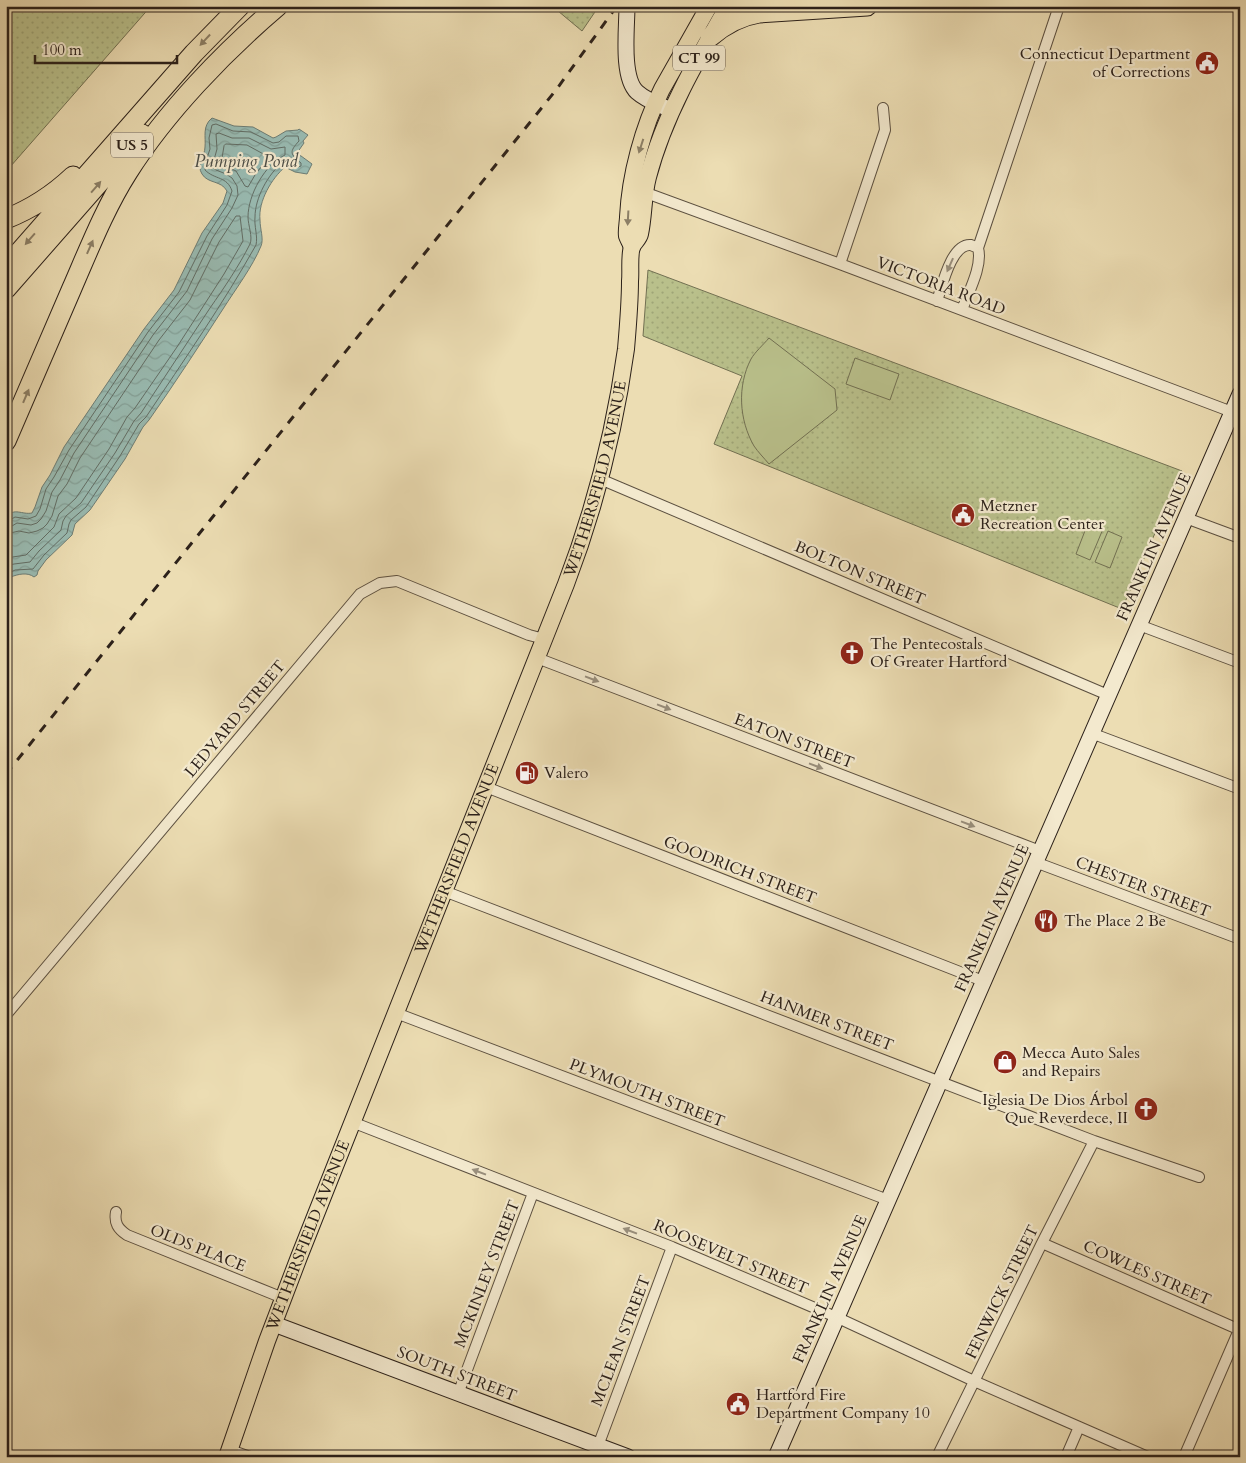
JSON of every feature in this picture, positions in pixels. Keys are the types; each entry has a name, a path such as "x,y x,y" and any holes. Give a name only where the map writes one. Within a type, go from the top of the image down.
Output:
{"highway":[{"name":"US 5","path":"6,267 200,45 240,6"},
{"name":"US 5","path":"6,290 216,52 264,6"},
{"path":"6,441 98,230 128,172 151,139 182,102 236,45 278,6"},
{"path":"700,44 730,23 759,13 867,6"},
{"path":"6,219 34,206 60,187 81,168 126,117 155,97"}],"main road":[{"path":"627,6 628,76 638,93 671,110 638,190"},
{"name":"CT 99","path":"671,110 700,44 709,6"},
{"name":"CT 99","path":"655,103 664,85 700,44 728,6"},
{"path":"638,190 636,162 655,103"},
{"name":"WETHERSFIELD AVENUE","path":"229,1453 283,1298 573,566 589,517 612,429 622,374 629,320 632,247 640,236 638,190"},
{"name":"FRANKLIN AVENUE","path":"776,1457 1186,518 1236,414 1240,394"},
{"name":"SOUTH STREET","path":"274,1324 628,1457"}],"street":[{"path":"962,310 979,263 980,255 978,248 1060,6"},
{"path":"840,264 885,130 883,108"},
{"name":"VICTORIA ROAD","path":"638,190 840,264 1236,414"},
{"path":"937,301 950,261 960,248 970,245 978,248"},
{"name":"BOLTON STREET","path":"600,479 1108,695"},
{"path":"1186,518 1240,538"},
{"name":"LEDYARD STREET","path":"6,1015 360,594 380,583 397,581 529,635 544,639"},
{"path":"1139,625 1240,663"},
{"name":"EATON STREET","path":"536,658 1038,857"},
{"path":"1092,734 1240,789"},
{"name":"GOODRICH STREET","path":"486,787 983,981"},
{"name":"CHESTER STREET","path":"1038,857 1240,940"},
{"name":"HANMER STREET","path":"444,891 1094,1141 1200,1177"},
{"name":"PLYMOUTH STREET","path":"396,1013 888,1200"},
{"name":"ROOSEVELT STREET","path":"352,1122 672,1247 1148,1457"},
{"name":"FENWICK STREET","path":"936,1457 1094,1141"},
{"name":"MCKINLEY STREET","path":"458,1394 533,1193"},
{"name":"OLDS PLACE","path":"116,1212 115,1220 117,1225 127,1235 283,1298"},
{"name":"COWLES STREET","path":"1042,1243 1239,1330"},
{"name":"MCLEAN STREET","path":"598,1446 672,1247"},
{"path":"1184,1457 1239,1330"},
{"path":"1066,1457 1079,1426"},
{"path":"229,1453 250,1457"}],"green space":[{"path":"6,6 151,6 10,167 6,169"},
{"path":"552,6 599,6 582,31"},
{"path":"648,270 1182,471 1122,609 714,444 742,376 643,336"},
{"path":"769,338 835,389 837,410 769,464 749,436 743,414 742,392 746,369 751,359"},
{"path":"855,358 899,374 890,400 846,384"},
{"path":"1088,523 1103,529 1090,560 1076,554"},
{"path":"1108,531 1122,537 1110,568 1095,562"}],"water":[{"name":"Pumping Pond","path":"212,118 234,126 253,127 273,138 286,131 299,129 308,135 297,153 312,164 307,174 295,172 285,167 275,177 261,205 262,243 258,254 178,378 143,427 125,459 90,510 75,524 72,535 46,560 37,575 34,577 26,574 17,575 11,577 6,584 7,517 12,512 32,513 42,487 64,447 144,329 174,290 202,233 223,203 227,191 221,185 205,177 200,171 200,164 205,150 206,128"}],"railway":[{"path":"6,774 556,90 617,6"}],"place":[{"name":"Connecticut Department of Corrections","path":"1207,63"},
{"name":"Metzner Recreation Center","path":"963,515"},
{"name":"The Pentecostals Of Greater Hartford","path":"852,653"},
{"name":"Valero","path":"527,773"},
{"name":"The Place 2 Be","path":"1046,921"},
{"name":"Mecca Auto Sales and Repairs","path":"1005,1062"},
{"name":"Iglesia De Dios Árbol Que Reverdece, II","path":"1146,1109"},
{"name":"Hartford Fire Department Company 10","path":"738,1404"}]}
